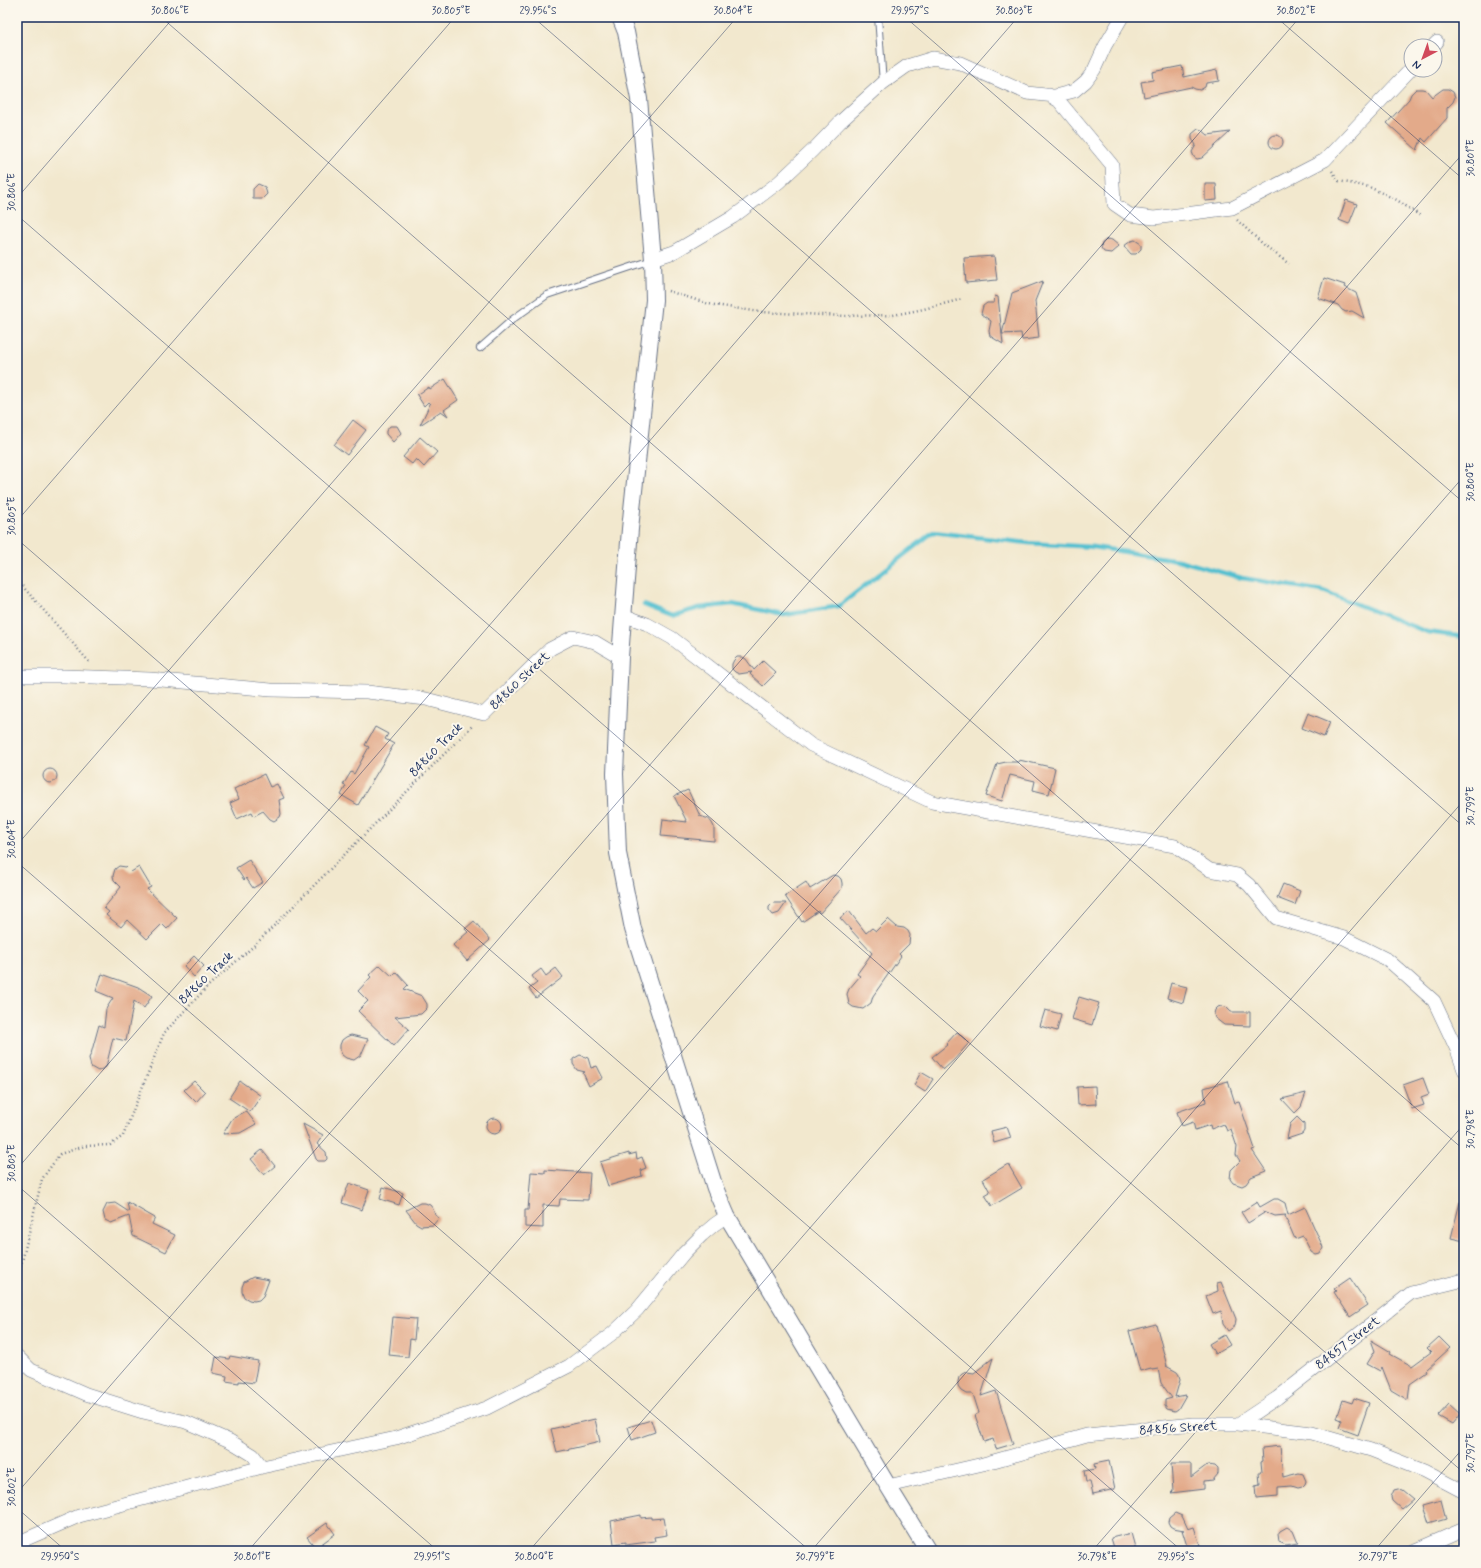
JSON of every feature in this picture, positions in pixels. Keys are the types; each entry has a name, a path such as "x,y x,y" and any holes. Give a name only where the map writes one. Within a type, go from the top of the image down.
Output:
{"street":[{"path":"620,17 626,32 639,99 654,259 654,300 630,529 623,615 616,774 618,853 633,929 714,1188 727,1216 928,1551"},
{"path":"654,259 674,252 739,213 779,182 840,122 883,83 907,66 933,58 960,63 1027,93 1056,96 1074,91 1086,81 1094,70 1105,46 1122,17"},
{"path":"1049,96 1059,101 1112,165 1114,204 1130,215 1154,218 1232,208 1325,160 1403,77"},
{"path":"623,615 647,624 672,638 811,745 932,802 1175,846 1210,870 1237,875 1249,885 1276,918 1344,938 1388,960 1434,1002 1457,1050 1464,1070"},
{"name":"84860 Street","path":"484,714 550,649 573,637 595,642 620,657"},
{"path":"17,676 150,680 271,690 367,692 426,699 484,714"},
{"path":"17,1543 79,1516 262,1467 396,1438 487,1408 569,1366 613,1333 637,1310 684,1253 706,1231 727,1216"},
{"name":"84857 Street","path":"1238,1424 1277,1398 1411,1292 1464,1280"},
{"path":"17,1356 31,1370 86,1394 143,1412 186,1422 230,1441 253,1455 262,1467"},
{"name":"84856 Street","path":"888,1486 983,1464 1087,1435 1194,1424 1238,1424 1312,1433 1372,1450 1424,1471 1464,1492"},
{"path":"1413,1551 1464,1529"}],"lane":[{"path":"878,17 883,83"},
{"path":"480,348 513,319 547,296 654,259"}],"path":[{"path":"1325,160 1339,180 1369,187 1397,200 1422,217"},
{"path":"1225,209 1263,244 1289,264"},
{"path":"654,286 709,304 760,312 845,316 893,315 962,299"},
{"path":"17,580 104,678"},
{"name":"84860 Track","path":"17,1282 42,1179 60,1154 84,1146 110,1145 123,1136 164,1033 207,986 256,944 484,714"}],"building":[{"path":"1182,66 1184,77 1217,70 1219,81 1206,83 1205,87 1200,90 1191,87 1144,97 1141,82 1153,80 1152,72"},
{"path":"1416,89 1426,90 1432,97 1443,89 1448,89 1453,92 1455,97 1453,102 1447,108 1447,118 1426,142 1422,138 1417,150 1387,123"},
{"path":"1198,129 1202,130 1208,135 1230,132 1202,158 1197,159 1194,157 1192,152 1196,145 1192,139 1192,134"},
{"path":"1273,135 1279,135 1283,139 1283,145 1279,149 1273,149 1269,145 1269,139"},
{"path":"258,184 265,187 267,194 262,199 253,199 253,189"},
{"path":"1205,184 1216,184 1217,200 1205,201"},
{"path":"1346,200 1357,204 1349,224 1339,220"},
{"path":"1107,239 1112,240 1119,246 1111,253 1104,252 1101,248 1102,243"},
{"path":"1135,240 1141,244 1141,249 1136,254 1131,254 1124,246"},
{"path":"994,256 997,280 966,283 964,258"},
{"path":"1324,278 1345,285 1344,287 1356,293 1364,318 1352,311 1346,312 1338,305 1318,298"},
{"path":"1043,281 1035,301 1039,338 1022,340 1021,333 1002,334 1012,293"},
{"path":"995,296 998,297 1003,344 990,336 989,331 991,321 981,314 983,306 987,303 994,303"},
{"path":"445,379 458,400 444,410 448,416 441,411 420,425 430,404 428,402 424,406 417,395 429,387 430,389"},
{"path":"353,420 366,430 347,455 334,445"},
{"path":"390,426 397,426 401,433 393,442 386,434 386,431"},
{"path":"420,437 437,452 424,467 416,459 412,464 403,457"},
{"path":"737,657 746,659 754,670 763,661 776,673 763,686 750,674 752,672 739,674 732,669 732,664"},
{"path":"1308,713 1330,722 1324,737 1302,728"},
{"path":"375,727 388,734 385,739 394,744 358,805 341,795 346,786 343,785 351,772 354,774 369,747 365,745"},
{"path":"1019,760 1055,768 1049,794 1033,790 1035,781 1010,775 1002,801 986,796 997,764 1019,762"},
{"path":"47,769 53,769 57,773 57,779 53,783 47,783 43,779 43,773"},
{"path":"264,774 270,787 277,784 284,798 279,800 280,817 274,821 270,819 263,811 254,816 252,812 237,819 230,803 239,799 234,789"},
{"path":"688,790 700,816 709,819 712,823 714,827 714,841 661,836 663,819 687,822 674,796"},
{"path":"249,860 263,882 253,888 246,878 244,880 236,868"},
{"path":"119,866 126,867 131,872 139,867 151,887 147,889 177,918 167,929 162,924 147,939 127,920 121,927 106,915 109,912 104,908 121,887 114,880 113,876 115,869"},
{"path":"833,875 838,876 841,879 842,888 820,913 818,911 802,922 785,896 806,882 810,889"},
{"path":"1283,884 1300,891 1295,905 1277,898"},
{"path":"773,903 786,903 779,913 773,915 769,910 769,907"},
{"path":"849,911 866,933 872,928 876,931 888,919 897,927 904,928 910,935 909,944 899,954 901,956 873,996 871,1003 863,1009 853,1007 849,1004 847,994 849,989 860,976 857,974 872,953 840,918"},
{"path":"474,921 490,940 467,961 453,945 468,932 465,929"},
{"path":"194,956 204,966 194,977 184,966"},
{"path":"380,965 392,976 396,972 408,985 404,989 422,996 427,1004 427,1008 421,1014 395,1017 409,1029 394,1046 358,1011 368,1001 358,991 371,977 369,975"},
{"path":"556,968 563,977 536,998 529,989 537,983 532,976 541,969 546,976"},
{"path":"102,974 138,987 152,996 144,1008 134,1001 126,1041 113,1038 106,1067 98,1071 91,1067 89,1058 99,1025 104,1027 106,1009 113,998 96,991"},
{"path":"1171,983 1187,987 1183,1003 1167,998"},
{"path":"1079,997 1099,1003 1092,1025 1072,1019"},
{"path":"1221,1006 1226,1007 1231,1012 1250,1012 1250,1026 1224,1025 1215,1018 1214,1014 1215,1010"},
{"path":"1045,1010 1061,1014 1057,1031 1040,1026"},
{"path":"957,1032 969,1043 943,1070 932,1057 947,1045 946,1044"},
{"path":"351,1035 368,1039 361,1055 354,1060 346,1058 342,1055 340,1050 342,1040"},
{"path":"580,1055 588,1058 591,1068 597,1066 603,1078 589,1086 583,1073 585,1072 577,1070 573,1064 573,1059"},
{"path":"921,1072 933,1079 925,1092 914,1085"},
{"path":"1423,1078 1429,1094 1421,1097 1424,1105 1412,1109 1403,1085"},
{"path":"194,1081 205,1092 196,1102 184,1090"},
{"path":"240,1081 261,1096 250,1112 229,1098"},
{"path":"1228,1081 1235,1103 1239,1102 1255,1149 1252,1150 1266,1171 1251,1177 1246,1184 1242,1186 1233,1183 1230,1179 1231,1170 1240,1161 1236,1155 1237,1147 1231,1129 1227,1131 1224,1124 1211,1129 1210,1125 1195,1130 1193,1122 1182,1126 1177,1112 1206,1102 1204,1088"},
{"path":"1095,1086 1096,1104 1078,1105 1077,1087"},
{"path":"1306,1093 1301,1107 1295,1113 1282,1099"},
{"path":"246,1111 256,1124 240,1133 223,1134 232,1119"},
{"path":"1297,1117 1304,1124 1304,1131 1302,1134 1287,1139 1290,1124"},
{"path":"494,1118 501,1123 502,1126 497,1133 494,1134 487,1129 486,1126 491,1119"},
{"path":"303,1124 323,1135 317,1144 326,1152 327,1159 325,1161 318,1161 316,1159"},
{"path":"1007,1127 1011,1138 994,1143 991,1131"},
{"path":"262,1150 275,1166 264,1175 251,1159"},
{"path":"629,1153 629,1155 636,1153 637,1159 642,1157 646,1168 641,1170 642,1176 608,1186 600,1162"},
{"path":"1008,1164 1022,1188 992,1206 985,1195 990,1192 983,1179"},
{"path":"545,1170 590,1173 588,1200 560,1199 559,1206 543,1205 543,1228 525,1227 525,1210 528,1210 531,1172 545,1173"},
{"path":"349,1183 369,1190 362,1210 342,1203"},
{"path":"383,1187 403,1193 399,1205 380,1199"},
{"path":"1274,1199 1278,1199 1285,1203 1288,1215 1305,1207 1323,1248 1320,1254 1316,1255 1311,1252 1303,1236 1295,1239 1285,1216 1286,1215 1275,1216 1263,1211 1264,1213 1248,1223 1241,1212 1257,1202 1260,1207"},
{"path":"127,1202 155,1218 152,1224 175,1235 166,1252 133,1236 129,1216 111,1223 105,1220 103,1212 107,1204 115,1203 129,1212"},
{"path":"1460,1202 1464,1203 1464,1241 1451,1238"},
{"path":"420,1203 430,1205 435,1215 439,1218 433,1225 421,1226 416,1223 406,1210"},
{"path":"253,1277 269,1280 263,1296 259,1300 254,1301 244,1297 242,1292 244,1282"},
{"path":"1350,1278 1368,1305 1350,1317 1334,1292 1336,1291 1334,1289"},
{"path":"1221,1282 1236,1319 1235,1326 1228,1331 1223,1324 1221,1311 1213,1314 1206,1296 1218,1291 1217,1283"},
{"path":"393,1317 416,1319 414,1340 410,1339 408,1357 389,1355"},
{"path":"1156,1324 1166,1366 1177,1372 1179,1375 1180,1380 1175,1397 1186,1395 1178,1409 1175,1411 1167,1409 1165,1406 1165,1400 1172,1398 1161,1383 1158,1369 1152,1370 1151,1368 1140,1371 1129,1331"},
{"path":"1224,1335 1230,1345 1215,1354 1209,1344"},
{"path":"1439,1337 1450,1348 1426,1370 1427,1372 1410,1384 1408,1400 1391,1390 1382,1367 1380,1371 1367,1364 1375,1351 1371,1340 1391,1352 1390,1354 1412,1366 1431,1352 1427,1348"},
{"path":"230,1356 258,1361 254,1383 226,1381 227,1376 213,1373 216,1357 229,1359"},
{"path":"993,1358 981,1396 996,1391 1013,1444 996,1449 993,1439 984,1442 975,1415 979,1413 973,1394 966,1394 958,1387 959,1377 962,1374 967,1372 974,1373"},
{"path":"1354,1398 1369,1403 1358,1435 1339,1428 1342,1420 1337,1418 1343,1400 1352,1403"},
{"path":"1449,1404 1460,1414 1452,1424 1438,1416"},
{"path":"595,1419 600,1442 557,1452 551,1429"},
{"path":"651,1420 655,1432 632,1440 628,1427"},
{"path":"1280,1446 1283,1477 1299,1473 1303,1474 1306,1481 1305,1484 1298,1488 1292,1486 1278,1487 1278,1496 1256,1498 1255,1486 1260,1485 1259,1472 1262,1472 1262,1448"},
{"path":"1109,1461 1115,1489 1093,1494 1090,1482 1086,1482 1084,1471 1095,1469 1094,1464"},
{"path":"1171,1464 1191,1464 1191,1477 1207,1465 1215,1466 1218,1469 1218,1474 1213,1480 1204,1481 1204,1489 1171,1493 1173,1491"},
{"path":"1394,1490 1402,1490 1413,1499 1401,1509 1392,1501 1391,1497"},
{"path":"1441,1500 1446,1519 1429,1524 1423,1505"},
{"path":"1175,1513 1182,1516 1188,1529 1194,1527 1200,1545 1188,1549 1182,1530 1184,1530 1170,1526 1168,1522 1169,1518"},
{"path":"641,1515 641,1518 664,1518 667,1535 654,1537 655,1541 626,1545 626,1542 614,1544 611,1521"},
{"path":"327,1523 335,1534 316,1548 307,1537"},
{"path":"1287,1527 1293,1531 1298,1543 1286,1545 1279,1542 1278,1534"},
{"path":"1131,1533 1136,1551 1115,1551 1111,1538"}],"waterway":[{"path":"644,605 672,616 699,608 732,604 784,615 839,606 933,532 1028,543 1093,547 1178,560 1242,578 1323,591 1427,632 1464,637"}]}
